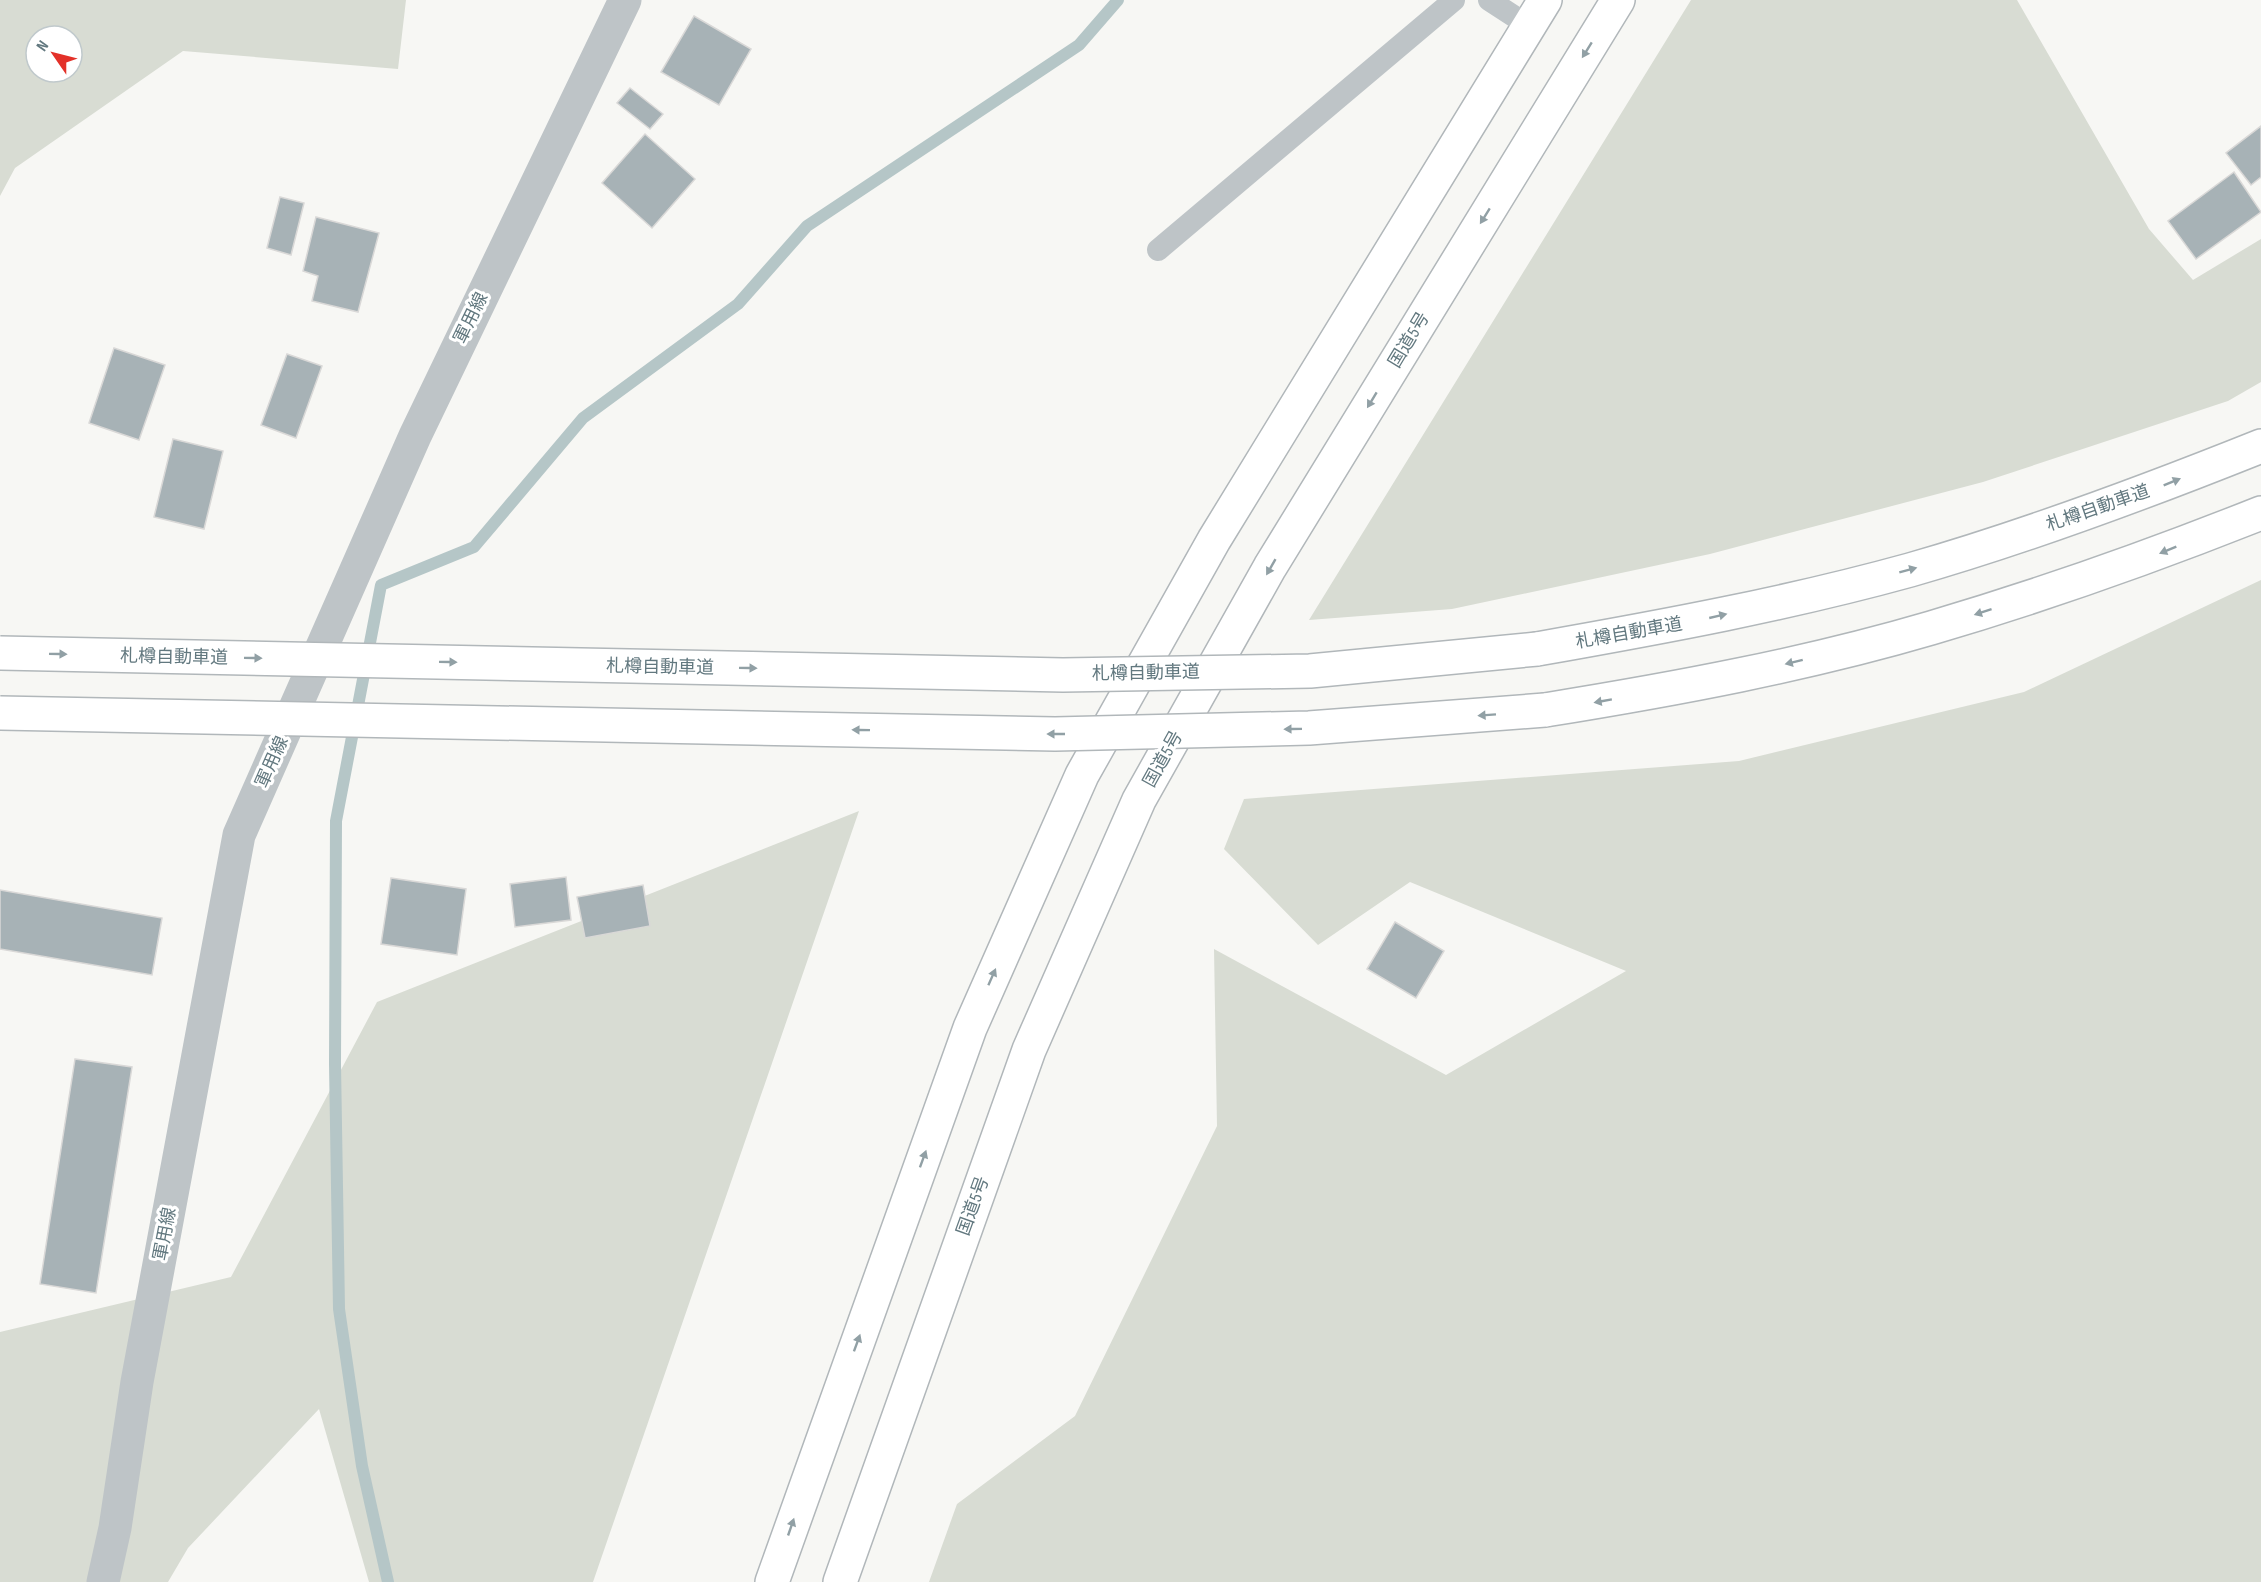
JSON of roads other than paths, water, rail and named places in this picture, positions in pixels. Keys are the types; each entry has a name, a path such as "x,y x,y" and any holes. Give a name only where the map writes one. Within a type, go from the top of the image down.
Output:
{"highway":[{"name":"国道5号","path":"840,1582 866,1503 1029,1050 1139,800 1270,567 1618,0"},
{"path":"772,1582 970,1028 1082,775 1214,540 1537,13"},
{"name":"札樽自動車道","path":"0,653 1063,675 1310,670 1537,649 1699,620 1910,570 2121,502 2261,446"},
{"path":"0,713 1055,734 1309,728 1545,710 1706,683 1930,628 2141,561 2261,513"}],"street":[{"name":"軍用線","path":"103,1582 115,1528 137,1382 239,835 415,436 625,0"}],"lane":[{"path":"1158,250 1454,0"},
{"path":"1489,0 1537,13"}],"waterway":[{"path":"388,1582 362,1466 339,1309 335,1064 336,821 381,585 474,547 583,418 738,304 807,226 1079,45 1118,0"}]}
